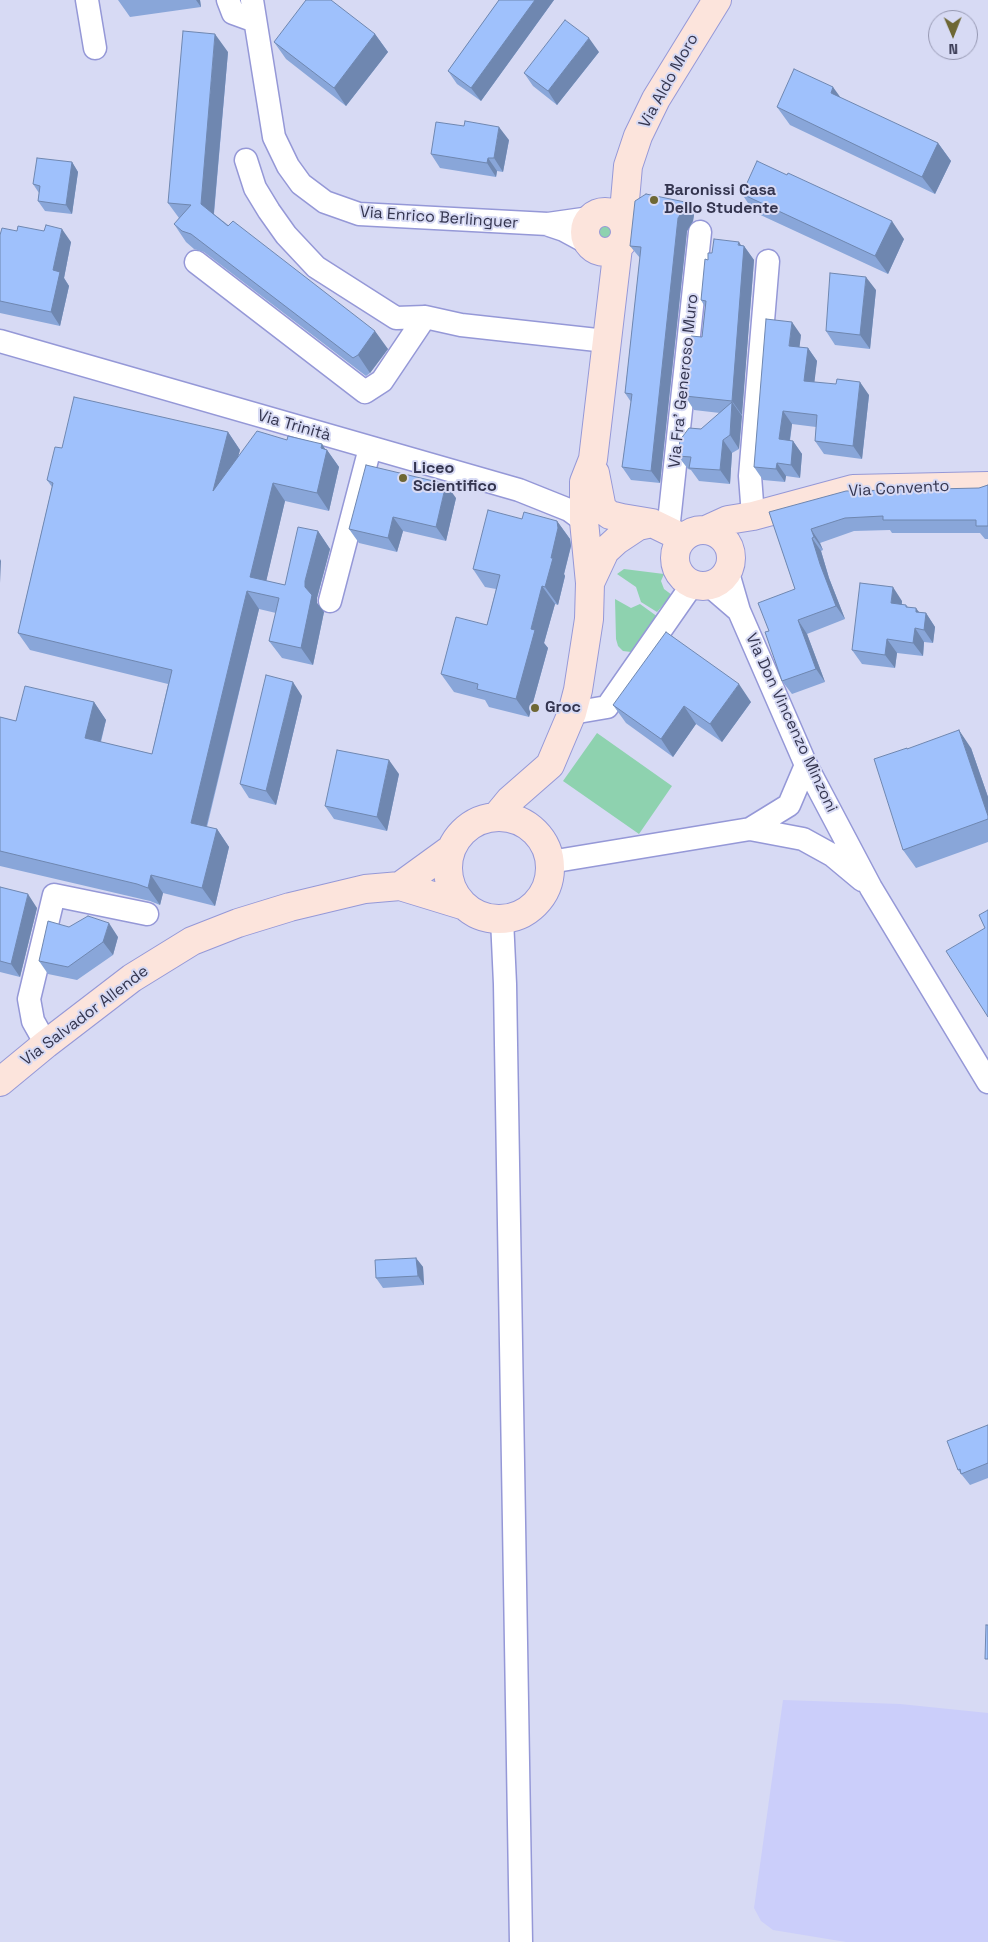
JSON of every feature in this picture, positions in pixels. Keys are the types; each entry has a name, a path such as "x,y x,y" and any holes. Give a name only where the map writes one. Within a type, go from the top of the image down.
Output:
{"street":[{"path":"86,0 96,48"},
{"name":"Via Enrico Berlinguer","path":"228,0 232,13 253,10 274,138 288,166 301,184 325,202 359,214 548,224 564,230 601,232"},
{"name":"Via Aldo Moro","path":"601,232 638,136 656,99 717,0"},
{"path":"246,160 255,188 269,211 286,235 316,267 396,318 425,317 461,325 606,341"},
{"path":"496,817 510,800 550,765 572,713 578,690 589,619 590,582 584,521 584,482 593,459 611,298 601,232"},
{"name":"Via Fra’ Generoso Muro","path":"677,530 700,232"},
{"path":"572,713 607,707 715,573 753,516 750,476 768,261"},
{"path":"196,262 365,392 382,381 425,317"},
{"name":"Via Trinità","path":"0,341 519,490 569,510 584,521"},
{"path":"330,601 370,448"},
{"path":"593,459 602,509 610,515 677,530 712,531 724,538 715,573"},
{"name":"Via Convento","path":"590,582 605,551 638,526 677,530 753,516 853,489 988,486"},
{"path":"677,530 678,546 675,554 675,564 684,580 715,573"},
{"name":"Via Don Vincenzo Minzoni","path":"715,573 739,611 806,765 871,888 988,1082"},
{"path":"550,862 750,829 789,806 806,765"},
{"path":"496,817 511,818 525,824 537,834 546,847 550,862 549,878 543,894 533,907 518,916 502,919 487,918 474,913 462,904 453,893 448,879 447,864 451,850 458,837 468,827 481,820 496,817"},
{"name":"Via Don Vincenzo Minzoni","path":"750,829 803,839 832,855 871,888"},
{"path":"400,886 451,850"},
{"name":"Via Salvador Allende","path":"0,1082 132,978 192,941 238,923 290,906 365,889 400,886 462,904"},
{"path":"46,1044 33,1021 28,999 54,895 147,914"},
{"path":"502,919 505,984 520,1942"}],"shaded area":[{"path":"783,1700 900,1704 988,1713 988,1942 846,1942 773,1930 761,1921 754,1908"}],"green space":[{"path":"605,219 613,221 618,232 608,243 601,242 594,233 598,222"},
{"path":"624,569 664,574 661,581 664,589 672,595 657,612 641,602 636,587 617,574"},
{"path":"615,599 631,608 640,604 658,617 631,652 623,651 618,646 616,639"},
{"path":"597,733 672,786 639,834 563,781"}],"building":[{"path":"306,0 331,0 375,34 334,88 274,42"},
{"path":"499,0 535,0 471,88 448,71"},
{"path":"565,20 589,38 548,91 524,73"},
{"path":"183,31 215,34 201,204 228,226 233,221 375,331 358,355 353,358 191,234 182,231 174,224 191,205 168,203"},
{"path":"794,69 833,87 831,93 938,143 922,177 777,107"},
{"path":"465,121 499,127 494,158 488,158 487,163 431,154 436,122 464,126"},
{"path":"37,158 72,162 66,205 38,201 40,186 33,184"},
{"path":"757,161 787,175 788,173 892,221 875,256 742,194"},
{"path":"646,194 685,202 684,209 678,218 651,471 622,467 632,394 625,393 641,247 630,246 635,201"},
{"path":"46,225 62,229 53,270 60,272 51,312 0,301 0,235 2,228 17,231 18,226 44,231"},
{"path":"714,239 739,242 738,245 744,246 732,401 685,396 691,336 702,337 706,301 701,300 705,259 708,260 708,253 712,253"},
{"path":"830,273 866,277 860,335 826,331"},
{"path":"766,319 792,322 789,346 808,348 804,381 836,384 837,379 860,382 853,446 815,441 817,415 783,411 779,439 793,441 791,465 777,463 776,469 754,467"},
{"path":"74,397 228,432 213,491 257,431 287,440 288,436 322,444 321,448 327,450 317,493 273,483 250,577 285,585 298,527 318,531 305,581 305,587 312,595 301,648 269,641 279,598 247,591 191,823 217,829 202,888 151,875 148,888 0,851 0,717 16,721 25,686 94,702 85,738 152,754 172,670 18,633 53,483 47,480 55,447 62,448"},
{"path":"732,402 730,435 723,440 720,470 689,468 691,457 678,456 680,440 689,428 701,429"},
{"path":"366,465 446,484 436,527 393,517 388,538 349,529"},
{"path":"988,485 988,526 976,526 976,520 883,520 883,516 845,518 811,529 820,564 836,606 798,620 816,669 782,681 765,632 769,631 758,603 795,589 769,512 846,491 979,488"},
{"path":"488,510 522,519 524,512 557,521 558,528 551,558 553,558 545,587 542,586 531,629 535,630 516,699 477,689 478,684 441,674 456,617 487,625 500,575 473,569"},
{"path":"860,583 893,587 891,603 906,605 906,607 916,608 916,612 926,613 924,630 915,628 913,643 887,639 885,655 852,650"},
{"path":"666,632 739,684 710,724 684,706 661,739 613,705"},
{"path":"266,675 293,682 266,791 240,784"},
{"path":"959,730 988,819 903,850 874,759"},
{"path":"337,750 389,760 377,817 325,806"},
{"path":"0,887 28,894 11,964 0,961"},
{"path":"988,910 988,1017 946,951 985,928 979,915"},
{"path":"88,916 109,923 103,942 68,967 39,961 48,921 69,927"},
{"path":"416,1258 418,1276 376,1278 375,1260"},
{"path":"988,1425 988,1463 961,1474 947,1441"},
{"path":"986,1625 988,1625 988,1659 985,1659"}],"place":[{"name":"Baronissi Casa Dello Studente","path":"654,200"},
{"name":"Liceo Scientifico","path":"403,478"},
{"name":"Groc","path":"535,708"}]}
